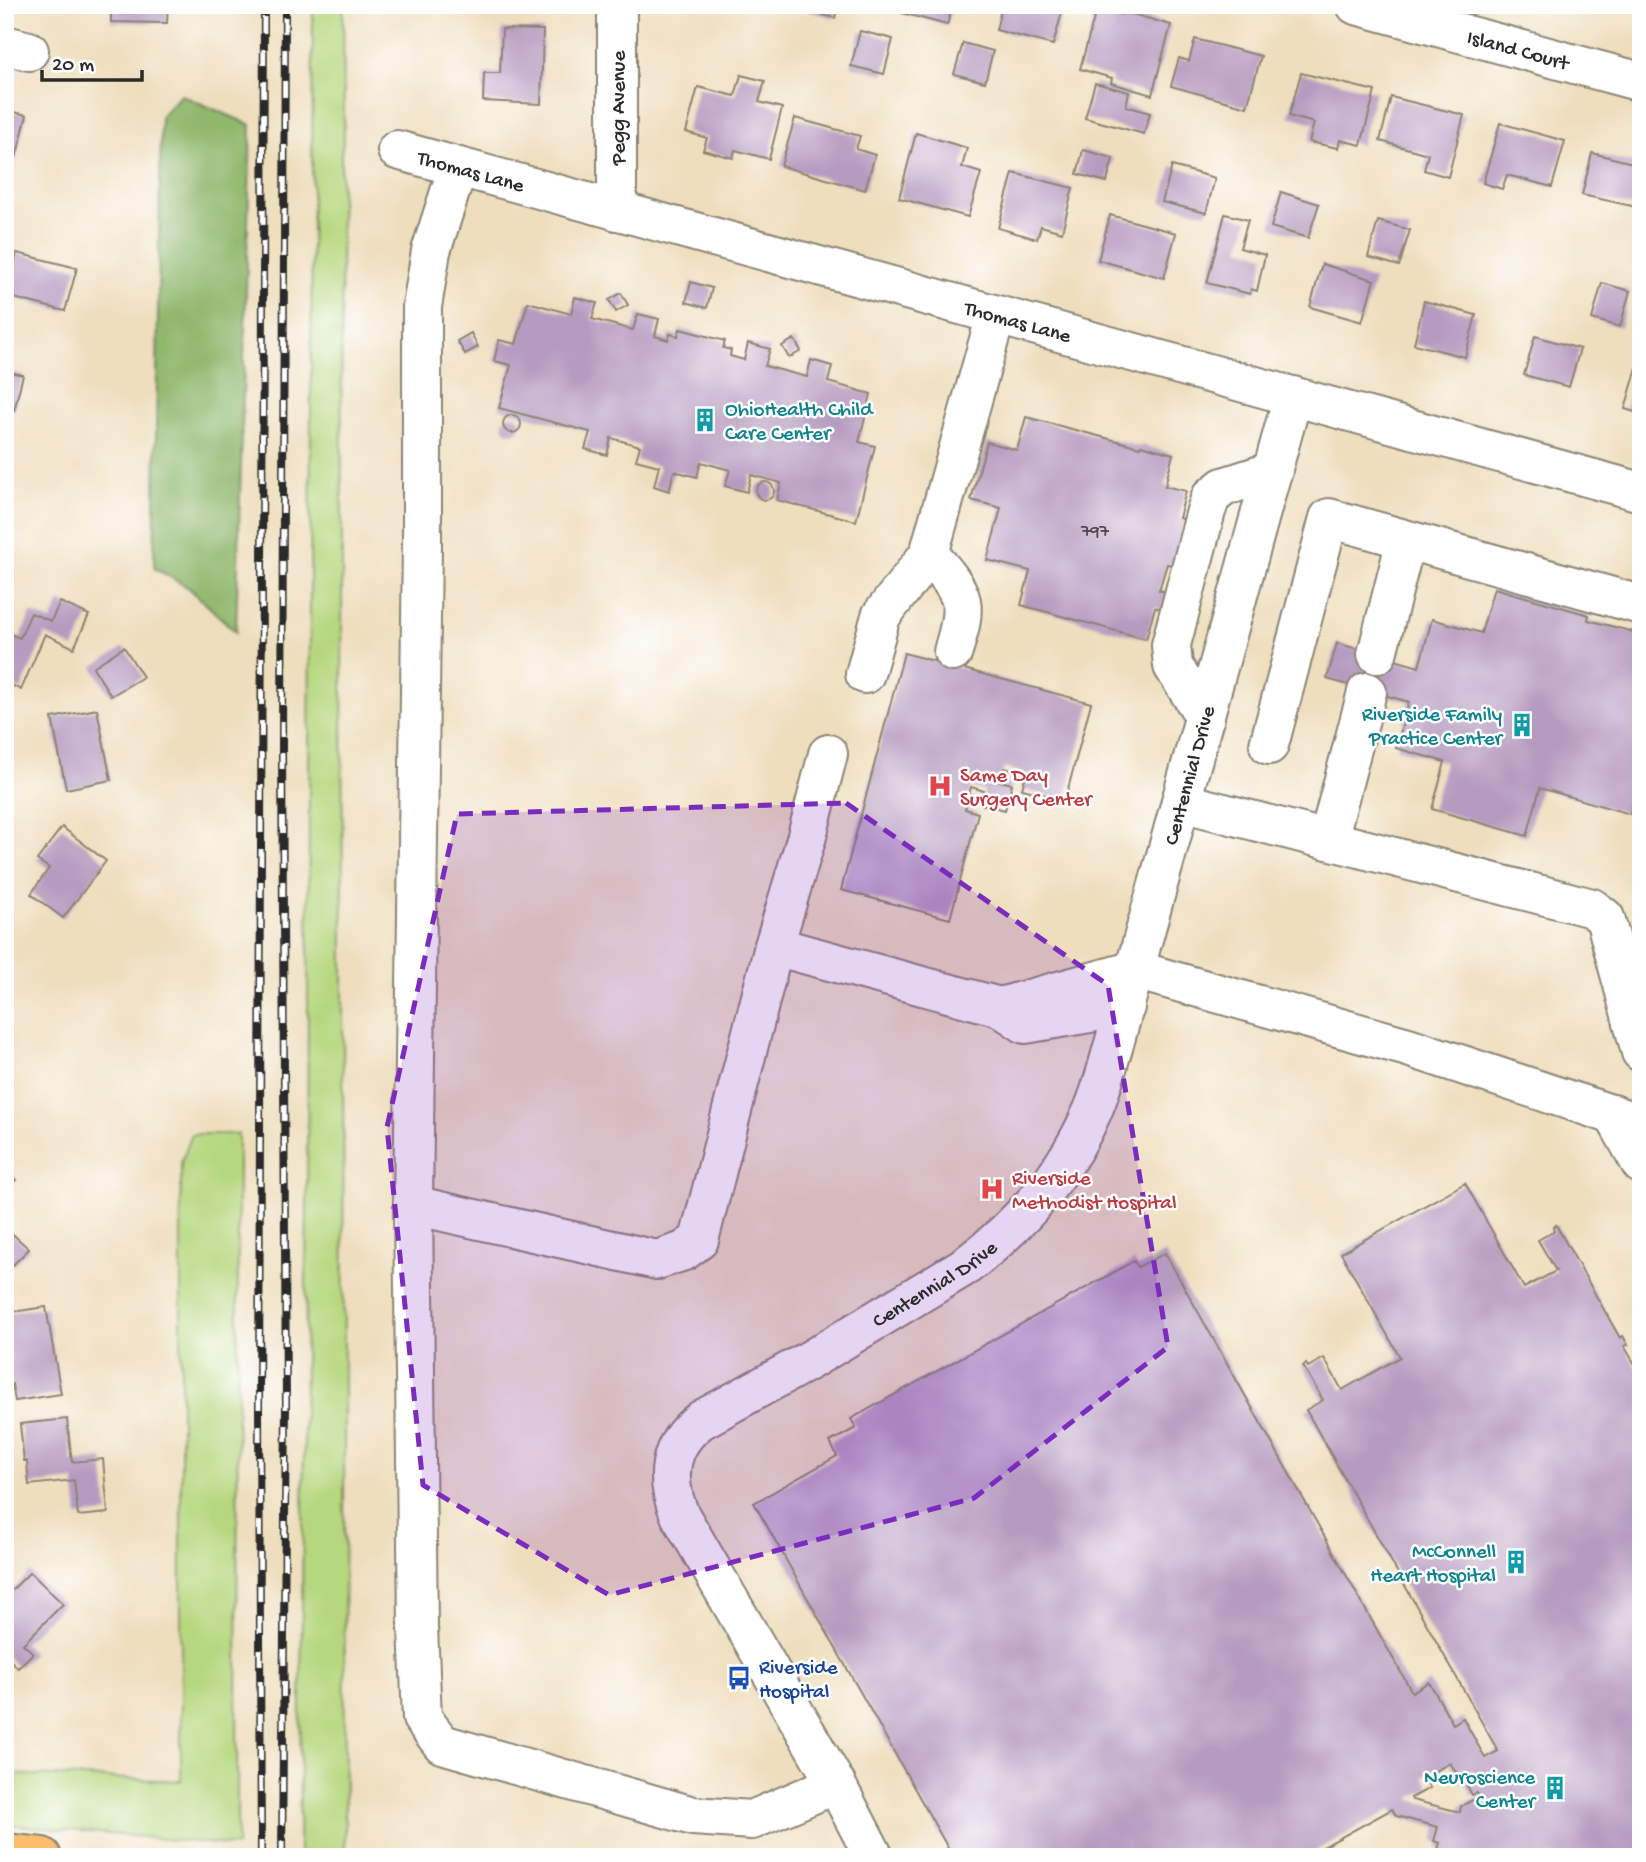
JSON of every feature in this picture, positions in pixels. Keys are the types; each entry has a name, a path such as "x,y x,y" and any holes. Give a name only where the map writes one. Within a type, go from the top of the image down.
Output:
{"main road":[{"path":"5,1853 42,1857"}],"street":[{"name":"Pegg Avenue","path":"617,5 617,211"},
{"name":"Island Court","path":"1356,5 1641,82"},
{"name":"Thomas Lane","path":"397,150 1641,492"},
{"path":"458,167 431,251 422,307 422,546 413,1205 418,1627 422,1718 442,1744 692,1816 752,1820 836,1784"},
{"path":"865,674 881,616 929,554 996,315"},
{"name":"Centennial Drive","path":"874,1857 836,1784 680,1515 670,1484 670,1469 684,1436 701,1420 810,1360 967,1265 1028,1212 1065,1163 1101,1090 1293,396"},
{"path":"1205,717 1173,666 1171,645 1206,511 1211,497 1223,487 1273,471"},
{"path":"1269,745 1329,518 1641,605"},
{"path":"1377,654 1406,540"},
{"path":"929,554 961,600 961,623 953,652"},
{"path":"1328,840 1367,692"},
{"path":"413,1205 657,1260 684,1251 699,1240 828,754"},
{"path":"1181,802 1592,908 1605,918 1641,1052"},
{"path":"775,946 1000,1007 1025,1024 1125,1007"},
{"path":"1000,1007 1135,970 1408,1047 1627,1119 1641,1164"}],"highlighted area":[{"path":"846,803 1108,985 1168,1347 974,1498 609,1595 423,1485 387,1127 457,814"}],"green space":[{"path":"313,5 343,5 344,136 341,154 345,1857 299,1857 307,1200"},
{"path":"181,95 251,125 236,632 189,588 154,568 161,116"},
{"path":"192,1134 238,1134 237,1846 5,1824 5,1774 181,1781 181,1163"}],"building":[{"path":"111,5 168,5 167,23 111,22"},
{"path":"809,5 838,5 835,18 808,11"},
{"path":"888,5 953,5 947,25 887,9"},
{"path":"1002,5 1064,5 1053,45 996,30"},
{"path":"1097,7 1171,25 1152,95 1111,83 1112,78 1080,69"},
{"path":"502,29 543,30 541,104 483,101 484,73 500,73"},
{"path":"860,31 893,39 884,74 851,66"},
{"path":"1195,39 1261,56 1247,107 1171,86 1179,58 1189,61"},
{"path":"963,43 993,51 985,82 954,74"},
{"path":"1301,73 1375,91 1361,145 1340,140 1338,148 1309,142 1314,123 1289,116"},
{"path":"741,75 765,81 759,102 782,108 769,159 735,150 733,158 703,150 707,138 686,132 698,87 735,96"},
{"path":"1095,83 1129,92 1126,106 1150,113 1144,134 1085,118"},
{"path":"1391,97 1464,115 1448,177 1424,170 1428,154 1380,141"},
{"path":"5,110 27,115 16,158 5,155"},
{"path":"795,118 860,136 856,149 875,155 865,190 781,166"},
{"path":"1500,123 1565,141 1552,187 1507,175 1502,189 1483,183"},
{"path":"916,133 967,148 962,167 981,173 968,217 899,198"},
{"path":"1083,150 1113,158 1107,182 1077,174"},
{"path":"1592,153 1641,165 1641,208 1582,195"},
{"path":"1172,166 1215,178 1206,213 1162,202"},
{"path":"1013,173 1073,188 1062,232 1041,226 1037,239 998,228"},
{"path":"1281,192 1319,204 1308,238 1271,227"},
{"path":"1225,214 1248,220 1240,248 1265,255 1257,291 1251,289 1250,294 1207,283"},
{"path":"1110,215 1176,233 1164,278 1098,260"},
{"path":"1378,221 1410,230 1399,266 1368,257"},
{"path":"17,253 77,268 65,311 6,296"},
{"path":"1322,264 1374,280 1362,322 1310,307"},
{"path":"691,282 712,288 707,308 686,302"},
{"path":"1602,283 1630,291 1620,327 1592,319"},
{"path":"621,293 628,305 616,312 609,300"},
{"name":"OhioHealth Child Care Center","path":"575,297 597,303 592,319 633,330 638,314 659,319 655,336 668,340 670,334 678,336 680,329 725,341 723,348 731,350 730,356 744,360 748,343 770,349 765,366 807,377 811,360 832,366 828,382 871,394 859,442 875,446 856,521 777,500 781,483 751,475 747,492 725,486 730,470 701,462 697,477 674,471 669,491 654,486 659,466 636,460 640,446 611,438 607,455 585,449 590,432 499,408 511,365 494,361 499,340 516,344 528,302 571,314"},
{"path":"1424,301 1476,315 1465,357 1414,344"},
{"path":"471,333 478,347 465,354 457,341"},
{"path":"1535,336 1580,349 1569,387 1524,375"},
{"path":"794,339 801,351 789,358 782,346"},
{"path":"1638,364 1641,365 1641,414 1625,409"},
{"path":"5,371 23,375 14,411 5,409"},
{"path":"512,415 518,418 521,424 518,430 512,433 506,430 503,424 506,418"},
{"path":"1026,417 1173,454 1165,486 1186,491 1179,518 1196,522 1177,566 1167,564 1159,590 1176,595 1171,612 1155,607 1146,639 1021,605 1030,571 987,560 1001,508 971,500 987,442 1017,450"},
{"path":"765,482 771,485 774,491 771,497 765,500 759,497 756,491 759,485"},
{"name":"Riverside Family Practice Center","path":"1494,588 1589,615 1588,620 1641,634 1641,668 1638,677 1641,678 1641,774 1630,814 1540,788 1527,836 1432,809 1445,762 1396,748 1409,702 1327,679 1337,643 1419,667 1432,619 1481,633"},
{"path":"60,602 89,615 74,648 45,634 21,690 5,682 5,632 20,638 31,613 51,621"},
{"path":"124,647 143,677 111,696 93,667"},
{"name":"Same Day Surgery Center","path":"904,653 1091,703 1065,800 1022,789 1026,774 1004,768 1000,781 1012,784 1005,810 981,804 984,791 971,787 965,809 978,813 950,919 841,890"},
{"path":"97,709 111,780 66,789 52,718"},
{"path":"62,827 106,861 63,918 31,894 49,868 37,860"},
{"path":"5,1169 16,1180 5,1190"},
{"path":"1465,1183 1524,1288 1556,1271 1538,1240 1554,1231 1556,1225 1620,1338 1623,1336 1628,1345 1624,1346 1641,1374 1641,1857 1443,1857 1444,1850 1438,1849 1440,1843 1434,1841 1438,1827 1396,1816 1392,1809 1305,1857 953,1857 754,1503 837,1456 830,1442 856,1428 851,1419 1134,1261 1138,1267 1165,1253 1412,1692 1429,1682 1453,1724 1463,1718 1485,1758 1498,1751 1306,1410 1323,1400 1303,1366 1306,1364 1308,1367 1324,1358 1342,1390 1400,1357 1341,1253","holes":["1450,1763 1457,1774 1454,1775 1459,1783 1464,1780 1472,1795 1477,1793 1479,1797 1461,1806 1460,1812 1412,1800 1411,1798 1430,1788 1424,1777"]},
{"path":"5,1227 29,1249 5,1273"},
{"path":"46,1307 61,1394 15,1401 12,1384 5,1386 5,1313"},
{"path":"67,1419 72,1462 103,1459 108,1513 78,1516 74,1480 29,1485 20,1424"},
{"path":"30,1572 63,1604 23,1644 33,1653 18,1668 5,1655 5,1597"}],"railway":[{"path":"261,1857 259,1411 264,5"},
{"path":"282,1857 286,1405 282,750 285,5"}],"place":[{"name":"OhioHealth Child Care Center","path":"705,420"},
{"name":"Riverside Family Practice Center","path":"1522,725"},
{"name":"Same Day Surgery Center","path":"940,786"},
{"name":"Riverside Methodist Hospital","path":"992,1189"},
{"name":"McConnell Heart Hospital","path":"1516,1562"},
{"name":"Riverside Hospital","path":"739,1678"},
{"name":"Neuroscience Center","path":"1555,1788"}]}
